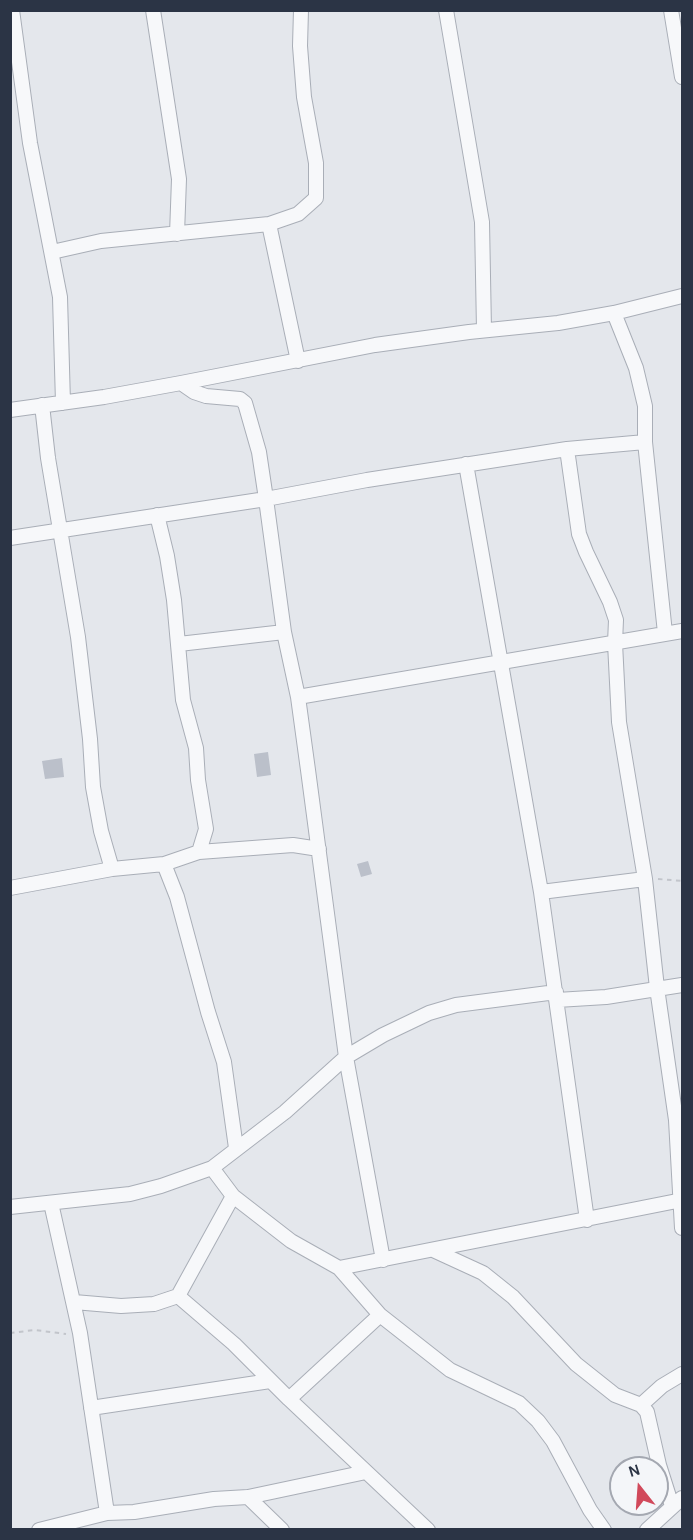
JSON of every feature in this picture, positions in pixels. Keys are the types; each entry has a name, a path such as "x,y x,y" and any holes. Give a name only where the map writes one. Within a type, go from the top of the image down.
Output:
{"street":[{"path":"12,10 30,143 60,297 63,403"},
{"path":"153,10 178,179 177,234"},
{"path":"52,252 101,241 269,224 298,214 316,198 316,163 303,97 300,46 301,10"},
{"path":"446,10 482,222 484,330"},
{"path":"671,10 682,77"},
{"path":"269,224 298,361"},
{"path":"10,410 182,383 375,345 484,330 558,323 614,313 682,296"},
{"path":"614,313 636,368 645,406 645,442 665,633"},
{"path":"182,383 194,392 240,399 245,403 259,452 284,632 298,697 346,1057 383,1260"},
{"path":"42,405 48,458 78,637 94,797 112,869"},
{"path":"10,538 266,499 466,464 614,443 645,442"},
{"path":"567,449 579,534 616,620 619,722 645,879 657,988 676,1120 682,1228"},
{"path":"466,464 541,892 587,1220"},
{"path":"157,515 169,567 179,644 183,700 196,748 198,780 206,829 199,852"},
{"path":"298,697 682,631"},
{"path":"179,644 284,632"},
{"path":"10,888 112,869 164,864 199,852 293,845 319,849"},
{"path":"164,864 177,897 224,1062 236,1148"},
{"path":"541,892 645,879"},
{"path":"10,1208 130,1194 212,1168 285,1112 346,1057 383,1035 429,1013 456,1005 556,996 606,997 682,985"},
{"path":"212,1168 233,1196 291,1241 339,1268 380,1315 450,1370 519,1403 538,1421 553,1441 590,1510 604,1530"},
{"path":"74,1302 121,1306 154,1304 178,1296 233,1196"},
{"path":"339,1268 681,1200"},
{"path":"51,1203 80,1333 107,1513"},
{"path":"433,1250 483,1273 513,1297 576,1364 615,1395 641,1405 646,1412 658,1465 677,1502 647,1530"},
{"path":"178,1296 234,1344 428,1530"},
{"path":"289,1399 380,1315"},
{"path":"641,1405 662,1386 682,1374"},
{"path":"91,1408 270,1381"},
{"path":"39,1530 107,1513 134,1512 213,1499 248,1497 366,1472"},
{"path":"248,1497 282,1530"}],"path":[{"path":"645,879 682,881"},
{"path":"10,1333 35,1330 61,1334 80,1333"}],"building":[{"path":"268,752 271,775 257,777 254,754"},
{"path":"62,758 64,777 45,779 42,761"},
{"path":"368,861 372,874 361,877 357,864"}]}
